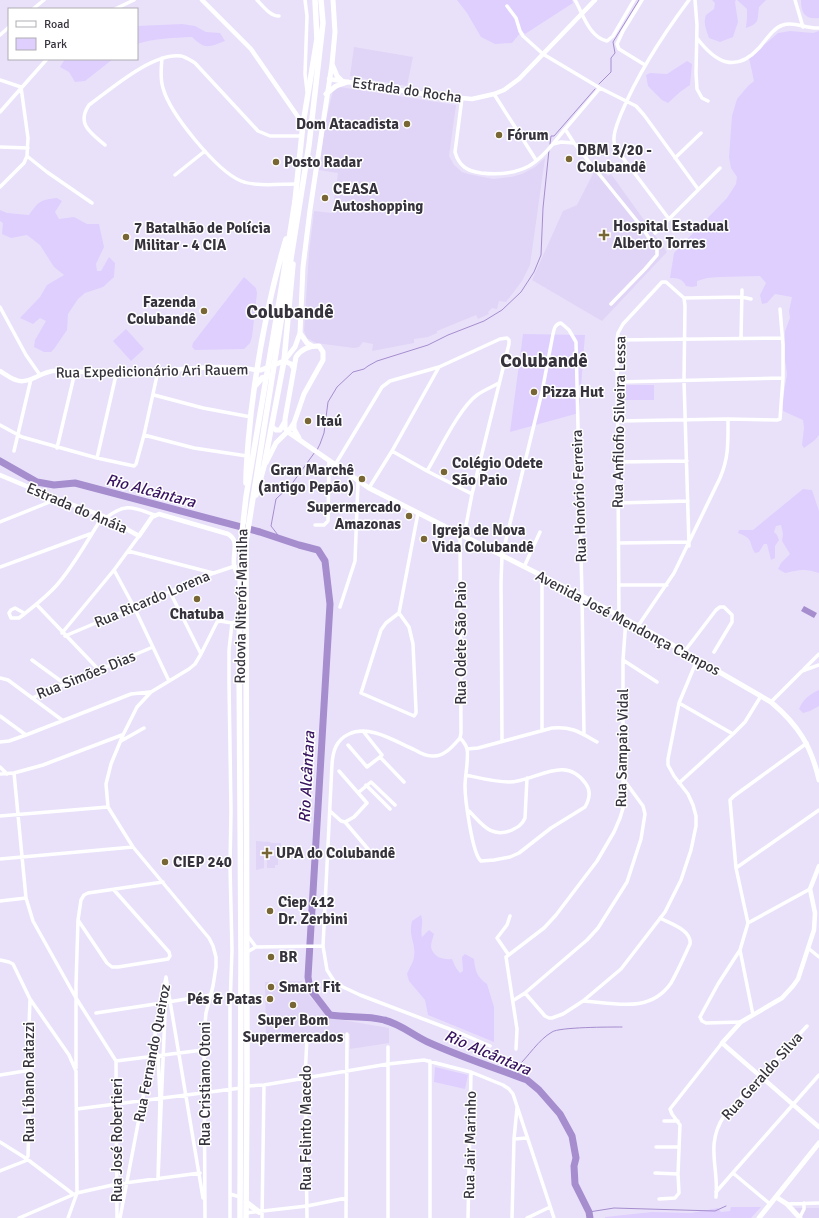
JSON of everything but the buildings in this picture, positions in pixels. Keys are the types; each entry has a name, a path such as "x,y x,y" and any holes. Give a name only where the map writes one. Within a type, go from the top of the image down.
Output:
{"highway":[{"name":"Rodovia Niterói-Manilha","path":"294,222 296,184 303,124 317,39 315,0"},
{"name":"Rodovia Niterói-Manilha","path":"240,1218 240,565 294,222 309,145 323,23 321,0"},
{"path":"246,497 246,456 254,387 259,370 259,356 276,275 294,222"},
{"path":"248,514 264,466 280,387 284,361 294,222"},
{"path":"259,356 264,363 273,366"},
{"path":"254,387 262,378 270,376"},
{"name":"Rodovia Niterói-Manilha","path":"248,514 246,497 268,389"},
{"name":"Rodovia Niterói-Manilha","path":"244,542 247,952 246,1216"},
{"path":"246,1202 261,1214"}],"main road":[{"path":"294,369 291,364 284,361 295,347 300,333 303,267 326,94 332,64 335,32 333,0"},
{"path":"332,64 337,76 342,81"},
{"path":"326,94 336,86 348,82"},
{"path":"300,333 307,343 312,346"},
{"path":"264,466 276,443 288,432 294,422 304,394 323,360 323,352 319,346 312,346 298,353 284,423 280,430 272,427"},
{"name":"Rua Expedicionário Ari Rauem","path":"259,370 284,361"},
{"name":"Rua Expedicionário Ari Rauem","path":"259,370 278,382 280,387"},
{"path":"284,423 289,426 294,422"},
{"path":"294,422 294,428 299,438"},
{"path":"284,423 288,432"},
{"name":"Avenida José Mendonça Campos","path":"288,432 299,438 358,482 619,615 771,702 792,721 807,743 813,756 819,780"},
{"path":"759,1218 819,1143"},
{"path":"776,1196 787,1204 800,1217"}],"street":[{"path":"34,8 44,0"},
{"path":"117,8 134,0"},
{"path":"202,0 251,49 303,124"},
{"path":"257,0 269,12 279,16"},
{"path":"305,0 307,16 305,58 307,98"},
{"path":"575,0 590,29 595,35 607,41 613,36 634,0"},
{"name":"Estrada do Rocha","path":"329,79 430,95 472,99 494,94 504,90 519,79 595,0"},
{"path":"642,0 616,44 619,49 645,65"},
{"path":"669,219 617,150 614,142 614,134 627,101 645,65 665,33 689,0"},
{"path":"695,0 697,89 702,98 708,101"},
{"path":"795,0 803,27"},
{"path":"507,6 516,18 523,36 543,54 600,88 636,106 644,114 698,190"},
{"path":"697,38 702,45 718,58 724,62 730,63 744,60 750,56 778,27 784,24 819,28"},
{"path":"105,145 85,126 83,119 84,112 89,105 147,64 162,58 176,56 183,56 195,63 251,124 264,134 270,136 302,136"},
{"path":"162,58 162,87 167,101 175,114 205,151 223,169 239,180 252,184 296,184"},
{"path":"0,112 46,60"},
{"path":"0,80 21,88"},
{"path":"0,187 24,163 27,156 28,138 21,88"},
{"path":"462,98 455,152 458,160 463,167 470,171 495,175 513,172 529,166 552,145 600,88"},
{"path":"494,94 536,160"},
{"path":"294,110 305,110"},
{"path":"565,129 574,143 642,226 657,250 656,255 645,269 611,304"},
{"path":"675,158 701,133"},
{"path":"552,145 562,142 574,143"},
{"path":"0,147 28,148"},
{"path":"175,175 205,151"},
{"path":"27,156 47,172 92,203"},
{"path":"654,233 720,168"},
{"name":"Rua Anfilofio Silveira Lessa","path":"619,615 618,332 622,324 660,283 666,282 684,298"},
{"path":"742,290 742,338"},
{"path":"688,544 684,380 686,338 684,298 751,299"},
{"path":"0,307 26,355 40,375"},
{"path":"618,421 780,419 783,378 780,309"},
{"name":"Rua Honório Ferreira","path":"542,392 553,334 557,324 561,323 569,330 576,342 584,734"},
{"name":"Rua Odete São Paio","path":"439,367 500,339 507,338 509,340 462,535 460,738"},
{"path":"617,340 782,338"},
{"name":"Rua Expedicionário Ari Rauem","path":"0,371 15,380 24,381 54,371 116,375 214,367 241,367 259,370"},
{"path":"369,488 392,451 439,367"},
{"path":"335,464 382,387 390,381 439,367"},
{"path":"0,425 18,435 57,448 132,466 136,464 144,435 154,395 158,371"},
{"path":"57,448 75,372"},
{"path":"97,458 116,375"},
{"path":"618,382 783,378"},
{"path":"14,451 31,379"},
{"path":"427,471 469,402 477,395 499,383"},
{"path":"502,741 502,556 542,392 577,397"},
{"path":"154,395 203,408 251,417"},
{"path":"638,626 667,585 726,465 728,454 728,419"},
{"path":"144,435 199,449 246,456"},
{"path":"392,451 472,494"},
{"path":"315,525 324,525 328,521 329,460"},
{"path":"618,462 687,461"},
{"name":"Estrada do Anáia","path":"0,475 105,517 139,536 155,515"},
{"path":"340,607 355,561 358,482"},
{"path":"0,522 57,499"},
{"path":"618,503 688,501"},
{"path":"24,613 37,605 58,584 92,533 105,517 127,507 155,515 163,514 231,536 234,540 235,549 233,567 240,577"},
{"path":"400,613 390,619 380,630 361,692 363,695 415,715 413,644 410,628 400,613 418,513"},
{"path":"524,567 540,532"},
{"path":"0,567 92,533"},
{"path":"64,634 139,536"},
{"path":"619,543 688,544"},
{"path":"128,551 214,573"},
{"name":"Rua Ricardo Lorena","path":"64,634 134,607 214,573 240,565"},
{"path":"114,570 134,607 169,681"},
{"path":"542,576 542,731"},
{"path":"619,585 667,585"},
{"path":"170,592 202,654"},
{"path":"37,605 99,670"},
{"path":"684,652 716,610 720,607 724,607 732,615 732,622 714,652"},
{"name":"Rua Sampaio Vidal","path":"508,954 544,928 556,915 597,861 614,832 620,818 624,805 623,660 626,619"},
{"name":"Rua Cristiano Otoni","path":"205,1218 205,1020 216,967 216,957 209,938 133,847 108,807 106,789 107,780 123,735 143,699 151,692 195,664 202,654 217,622 232,623 240,620"},
{"path":"230,1218 229,1089 232,950 229,650 232,623"},
{"name":"Rua Simões Dias","path":"0,678 8,680 32,698 153,647"},
{"path":"229,650 239,651"},
{"path":"771,702 819,654"},
{"path":"32,660 65,684"},
{"path":"623,660 657,682"},
{"path":"525,994 541,1012 549,1018 563,1014 621,969 665,912 681,880 695,835 696,816 693,805 688,794 670,770 668,759 679,703 697,660"},
{"path":"802,670 819,665"},
{"path":"0,742 9,741 26,735 131,694 151,692"},
{"path":"679,783 733,734 752,713 761,696"},
{"path":"32,698 62,720"},
{"path":"679,703 733,734"},
{"path":"0,716 26,735"},
{"path":"467,749 478,748 563,727 572,728 597,742"},
{"path":"121,741 144,728"},
{"path":"348,746 367,767 380,758 382,755 363,731"},
{"path":"466,775 508,782 527,778 551,770 566,770 577,774 588,786 588,801 585,807 551,828 519,853 510,857 481,861 476,855 465,798 467,749 460,738 444,753 433,756 424,754 375,733 363,731 346,735 335,746 332,764 321,946 327,970 334,981 343,987 490,1046"},
{"path":"0,774 14,773 42,765 123,735"},
{"path":"741,1022 706,1023 700,1018 718,984 740,950 748,923 736,868 730,800 807,743"},
{"path":"229,746 240,746"},
{"path":"380,758 404,782"},
{"path":"0,767 7,774"},
{"path":"339,771 366,800 366,804 354,817 346,822"},
{"path":"14,773 26,898 33,921 76,998 116,1061 204,1050"},
{"path":"468,811 490,831 504,833 518,828 523,823 525,818 527,778"},
{"path":"514,1000 525,994 587,940 598,928 627,882 641,839 645,814 643,806 623,779"},
{"path":"359,792 371,782 395,805"},
{"path":"366,785 390,809"},
{"path":"0,816 108,807"},
{"path":"736,868 819,810"},
{"path":"330,811 342,821 346,822 368,849"},
{"path":"0,859 133,847"},
{"path":"659,1199 672,1199 677,1197 679,1193 678,1174 680,1125 678,1120 670,1112 671,1107 722,1043 741,1022 782,998 798,979 816,922 810,889 819,866"},
{"path":"68,1218 75,1193 76,998 78,920 80,902 84,895 163,882"},
{"path":"748,923 810,889"},
{"path":"78,920 112,967 168,959 170,954 169,952 114,890"},
{"path":"0,902 26,898"},
{"path":"510,916 507,925 497,938 508,954 506,957 506,963 514,1000 517,1029 516,1049"},
{"path":"582,1000 633,1005 651,1001 666,989 690,944 690,936 684,931 660,918"},
{"path":"246,934 256,947"},
{"path":"247,952 256,947 321,946"},
{"path":"808,948 819,957"},
{"path":"740,950 753,1015"},
{"path":"0,960 13,964 30,999 68,1055 76,1071"},
{"path":"158,1179 166,977"},
{"name":"Rua Fernando Queiroz","path":"166,977 205,1213"},
{"name":"Rua Fernando Queiroz","path":"120,1218 166,977"},
{"path":"96,1013 211,995"},
{"name":"Rua Líbano Ratazzi","path":"0,1171 27,1160 29,1154 31,1070 29,1018 30,999"},
{"name":"Rua Geraldo Silva","path":"716,1197 713,1145 718,1125 724,1116 807,1026"},
{"path":"346,1218 347,1034"},
{"name":"Rua Felinto Macedo","path":"307,1038 305,1077 307,1218"},
{"path":"722,1043 819,1127"},
{"path":"388,1047 388,1218"},
{"path":"158,1055 160,1098 158,1179"},
{"path":"247,1086 264,1085 305,1077 420,1060 430,1061 471,1072 509,1088 513,1094 554,1218"},
{"name":"Rua José Robertieri","path":"116,1061 117,1218"},
{"path":"430,1061 430,1218"},
{"path":"0,1075 31,1070"},
{"name":"Rua Jair Marinho","path":"468,1218 471,1072"},
{"path":"716,1192 819,1075"},
{"path":"261,1214 264,1085"},
{"path":"76,1109 241,1088"},
{"path":"512,1218 514,1139 517,1107"},
{"path":"664,1121 678,1120"},
{"path":"514,1139 527,1138"},
{"path":"0,1142 75,1193"},
{"path":"230,1142 240,1142"},
{"path":"656,1147 679,1147"},
{"path":"18,1218 75,1193 117,1184 204,1172"},
{"path":"655,1173 678,1174"},
{"path":"733,1173 770,1204"},
{"path":"230,1194 240,1197"},
{"path":"246,1216 346,1198"},
{"path":"800,1217 804,1209 804,1203"},
{"path":"787,1204 819,1203"},
{"path":"527,1218 550,1206"}],"shaded area":[{"path":"354,47 413,57 407,86 350,76"},
{"path":"340,87 456,105 449,156 454,165 462,172 493,179 511,177 522,174 535,167 545,158 530,265 522,281 506,302 499,301 497,309 492,308 488,312 489,314 478,319 476,315 437,331 437,333 428,337 414,339 414,343 372,351 373,344 363,342 359,347 354,348 316,343 307,338 304,331 309,253 314,211 332,213 338,173 319,170 325,123 333,91"},
{"name":"Hospital Estadual Alberto Torres","path":"598,164 608,176 611,174 667,252 602,321 532,280 563,211 577,205"},
{"path":"804,606 817,613 814,618 801,611"},
{"name":"UPA do Colubandê","path":"256,841 281,843 281,849 278,849 278,865 275,865 275,868 267,868 267,858 264,858 264,868 256,870"},
{"name":"Super Bom Supermercados","path":"302,981 303,986 310,997 331,1018 389,1028 389,1043 350,1049 350,1034 266,1034 265,982"},
{"path":"791,1208 819,1208 819,1218 800,1218"}],"green space":[{"path":"457,0 572,0 573,3 525,34 522,31 512,43 495,44 481,37 467,13"},
{"path":"712,0 736,0 738,22 733,37 720,42 709,38 705,26 706,15 714,9 715,3"},
{"path":"737,0 766,0 759,7 758,18 754,25 746,28 747,9"},
{"path":"801,0 819,0 819,18 810,18 805,15 802,9"},
{"path":"182,24 195,26 206,32 220,33 225,41 211,46 204,46 192,37 157,39 138,44 138,26"},
{"path":"790,31 813,33 819,31 819,435 804,448 802,445 804,428 803,420 783,411 782,404 787,374 785,360 785,331 790,318 789,311 792,297 775,294 767,303 762,304 760,295 766,283 760,276 707,278 697,281 697,286 692,287 686,286 683,281 679,279 670,278 674,253 727,198 736,184 737,177 731,168 729,157 732,116 737,99 754,81 749,58 778,33"},
{"path":"64,60 112,60 85,81 75,82 69,72 60,67"},
{"path":"687,61 692,64 690,85 668,103 662,100 648,86 646,75 650,73 667,74"},
{"path":"57,198 62,201 55,212 59,219 74,217 87,224 99,224 104,247 96,264 97,271 101,271 109,257 115,263 114,277 103,287 85,293 78,299 68,314 67,330 51,352 44,352 34,347 35,340 46,321 40,318 33,324 20,318 40,297 47,285 64,275 54,267 40,245 27,235 11,238 2,234 3,223 0,221 0,210 7,213 29,215 40,202"},
{"path":"244,277 256,288 257,293 250,343 244,349 195,350 192,347 193,343"},
{"path":"126,329 144,349 131,361 113,341"},
{"path":"523,334 585,335 579,413 510,432"},
{"path":"622,385 654,385 654,400 622,400"},
{"path":"803,489 812,490 819,511 819,573 810,570 802,570 785,573 778,569 781,563 790,554 782,541 783,534 781,525 776,526 774,532 779,540 775,546 775,558 771,560 767,544 764,544 759,552 755,553 749,539 738,533 739,530 753,530"},
{"path":"819,690 819,706 803,713 799,709 803,702 810,695"},
{"path":"421,915 422,937 429,930 434,934 431,947 436,955 445,959 452,959 460,973 463,971 462,957 465,954 474,959 477,973 487,984 494,1007 494,1042 428,1015 425,1000 409,981 407,974 414,956 414,947 411,935 412,921"},
{"path":"435,1067 468,1075 465,1089 434,1082"},
{"path":"731,1207 761,1207 751,1218 605,1218 652,1212 691,1213 718,1208 721,1212 730,1211"}],"waterway":[{"path":"599,84 611,72 611,58 615,53 613,42 639,0"},
{"path":"550,144 551,136 554,136 595,89"},
{"path":"317,450 324,433 328,402 337,387 353,372 364,369 377,361 428,345 448,335 484,321 502,310 521,292 534,272 541,255 543,208 549,150"},
{"path":"281,539 271,526 276,499 291,485 315,452"},
{"name":"Rio Alcântara","path":"0,461 37,482 54,485 75,483 260,532 318,550 325,561 330,604 308,977 310,989 330,1015 377,1018 390,1022 442,1048 527,1080 539,1090 560,1114 572,1136 576,1158 574,1166 575,1184 589,1212 590,1218"},
{"path":"519,1077 517,1067 542,1039 552,1032 574,1028 622,1027"},
{"path":"589,1212 614,1208 715,1211 726,1206"}],"place":[{"name":"Dom Atacadista","path":"407,124"},
{"name":"Fórum","path":"499,135"},
{"name":"DBM 3/20 - Colubandê","path":"569,159"},
{"name":"Posto Radar","path":"276,162"},
{"name":"CEASA Autoshopping","path":"325,198"},
{"name":"Hospital Estadual Alberto Torres","path":"604,235"},
{"name":"7 Batalhão de Polícia Militar - 4 CIA","path":"126,237"},
{"name":"Fazenda Colubandê","path":"204,311"},
{"name":"Pizza Hut","path":"534,392"},
{"name":"Itaú","path":"308,421"},
{"name":"Colégio Odete São Paio","path":"444,472"},
{"name":"Gran Marchê (antigo Pepão)","path":"362,479"},
{"name":"Supermercado Amazonas","path":"409,516"},
{"name":"Igreja de Nova Vida Colubandê","path":"424,539"},
{"name":"Chatuba","path":"197,599"},
{"name":"UPA do Colubandê","path":"267,853"},
{"name":"CIEP 240","path":"165,862"},
{"name":"Ciep 412 Dr. Zerbini","path":"270,911"},
{"name":"BR","path":"271,957"},
{"name":"Smart Fit","path":"271,987"},
{"name":"Pés & Patas","path":"270,999"},
{"name":"Super Bom Supermercados","path":"293,1005"}],"district":[{"name":"Colubandê","path":"290,311"},
{"name":"Colubandê","path":"544,360"}]}
